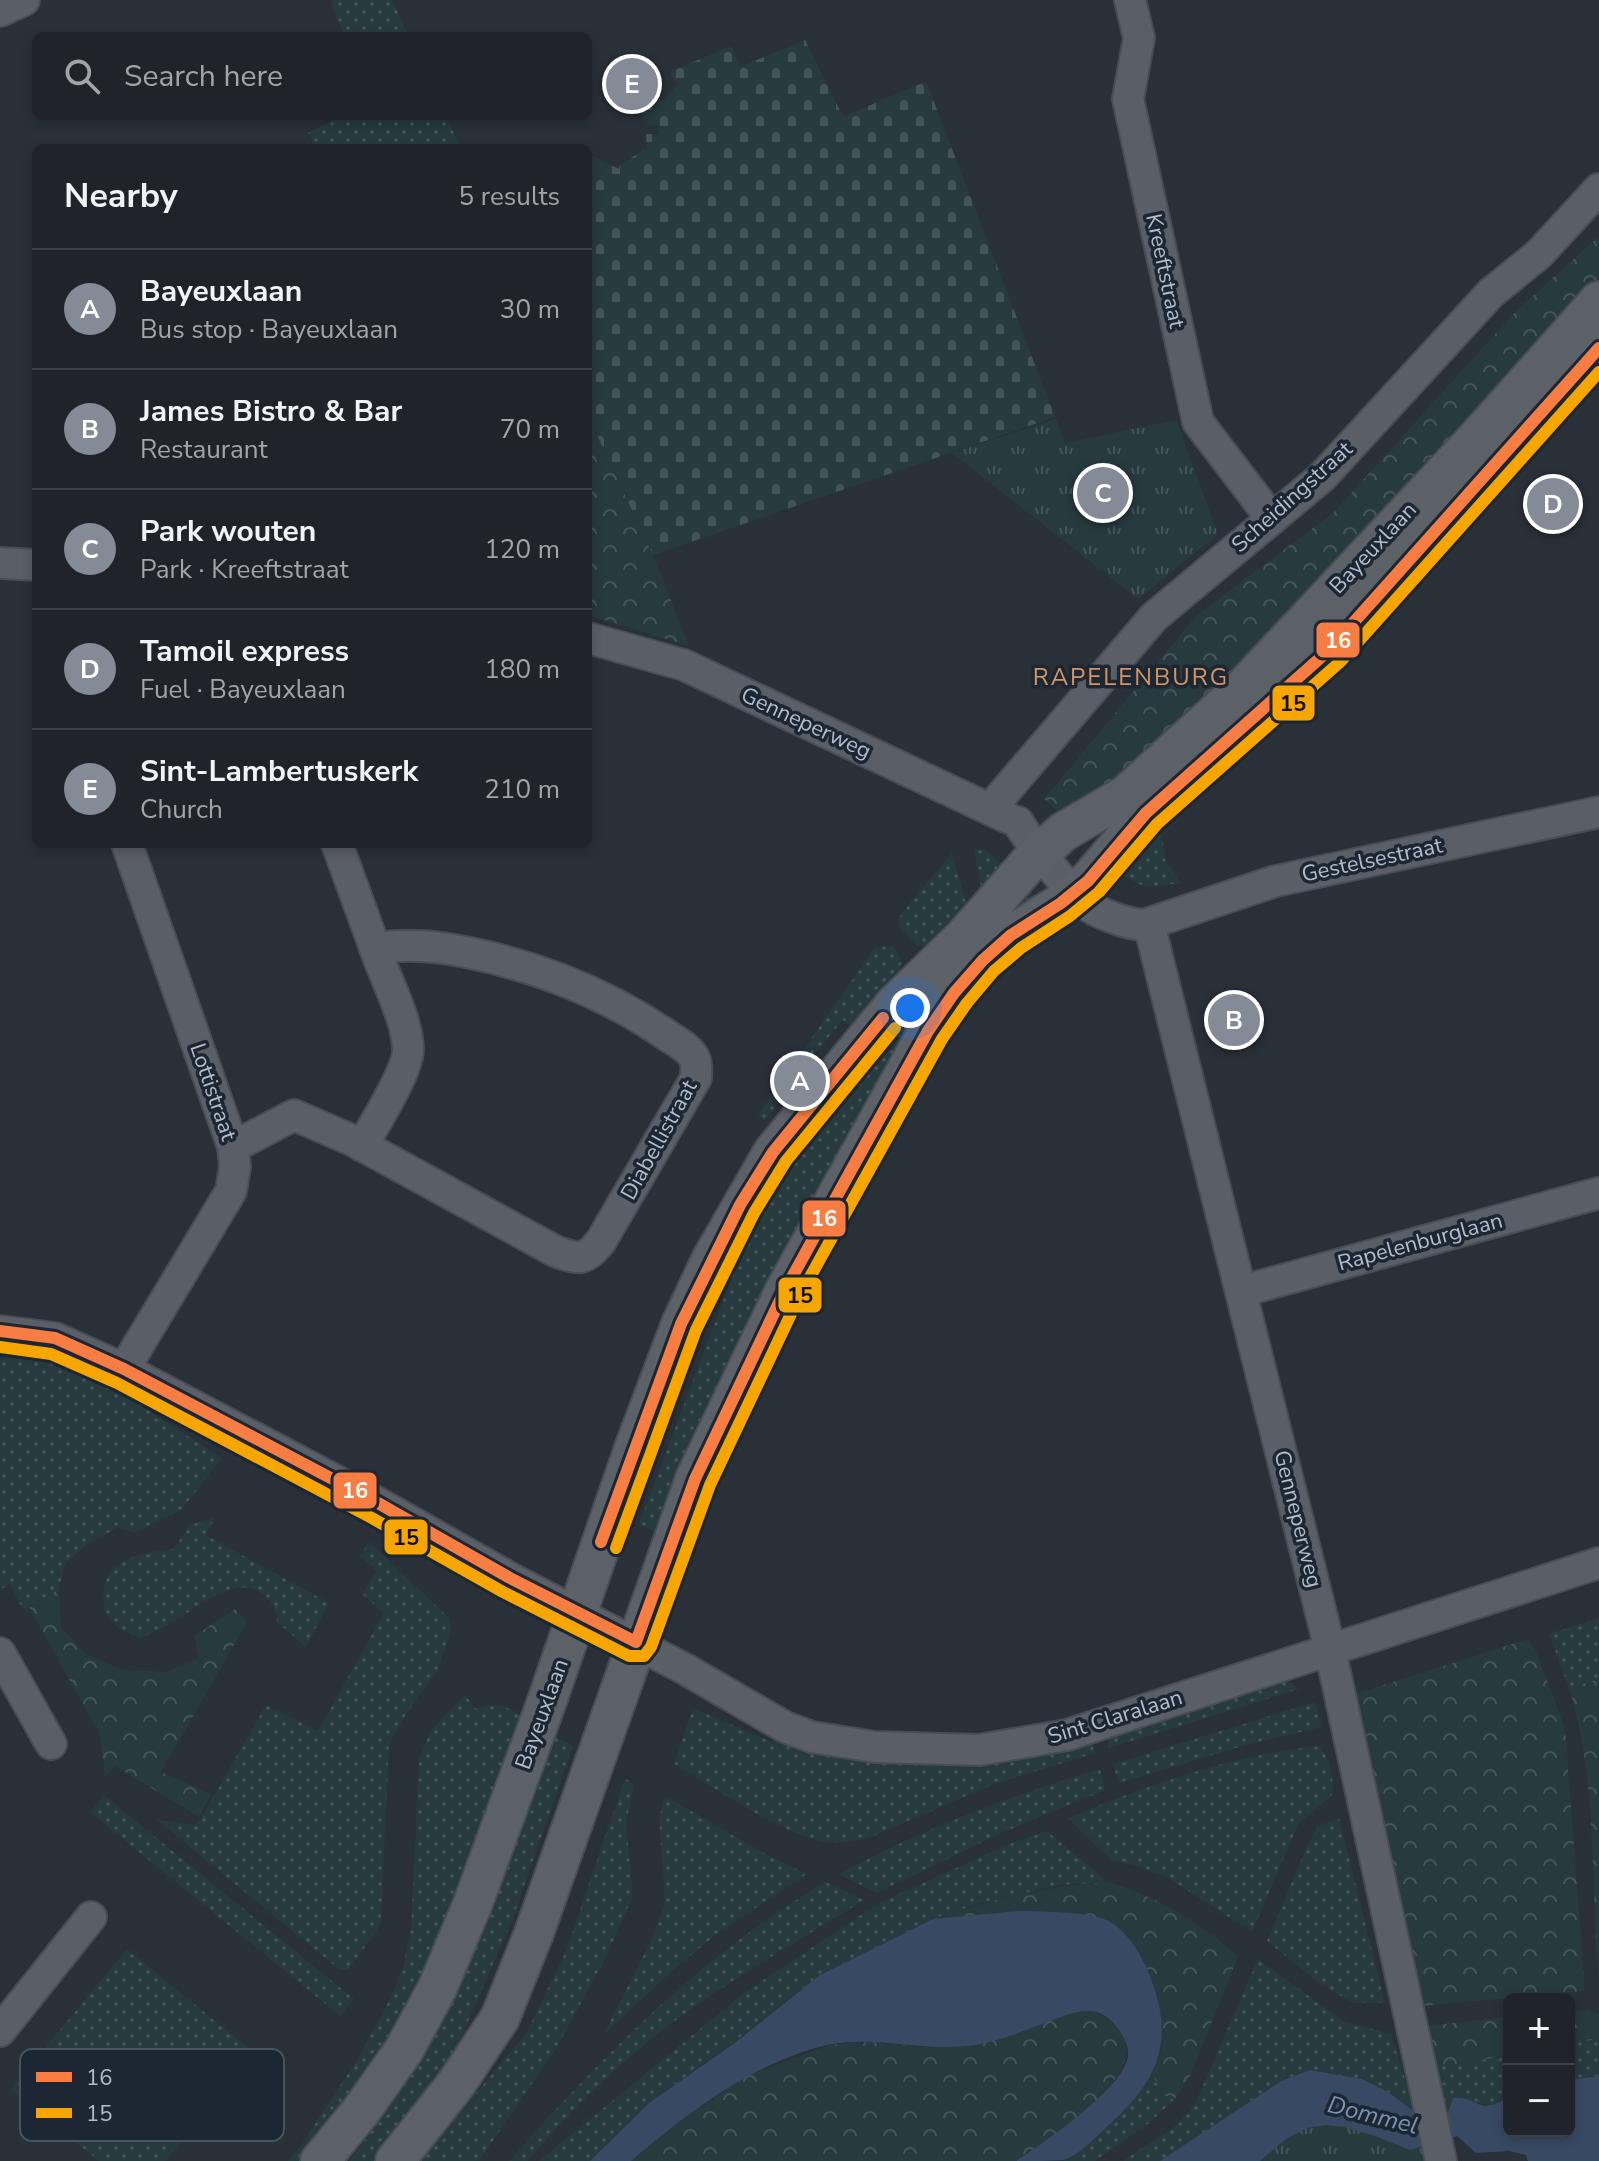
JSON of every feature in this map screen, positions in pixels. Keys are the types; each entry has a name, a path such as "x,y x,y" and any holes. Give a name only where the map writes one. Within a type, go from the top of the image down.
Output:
{"main road":[{"name":"Bayeuxlaan","path":"320,2161 361,2111 404,2050 437,1989 473,1903 681,1324 740,1205 773,1152 894,1005 963,938 1047,847 1063,832 1126,795 1244,687 1478,437 1599,301"},
{"name":"Bayeuxlaan","path":"395,2161 456,2084 500,2018 534,1933 695,1479 779,1303 928,1031 954,993 990,953 1081,886 1146,813 1328,651 1599,348"}],"street":[{"path":"0,11 24,0"},
{"name":"Kreeftstraat","path":"1130,0 1139,38 1128,99 1198,422 1272,519"},
{"name":"Scheidingstraat","path":"990,809 1154,617 1322,477 1491,293 1539,254 1599,189"},
{"path":"0,563 32,565"},
{"name":"Genneperweg","path":"592,639 684,665 1018,822 1040,828 1047,847 1081,886 1088,907 1131,924 1149,924 1330,1649 1441,2161"},
{"name":"Gestelsestraat","path":"1149,924 1276,881 1599,812"},
{"name":"Lottistraat","path":"124,1369 231,1191 235,1167 230,1139 128,848"},
{"path":"338,848 404,1028 408,1052 399,1077 362,1146"},
{"name":"Diabellistraat","path":"230,1139 294,1115 362,1146 555,1251 575,1258 590,1255 601,1241 696,1078 696,1061 686,1048 606,997 523,966 442,948 396,945 375,948"},
{"name":"Rapelenburglaan","path":"1242,1291 1599,1193"},
{"name":"Sint Claralaan","path":"0,1331 55,1338 124,1369 244,1446 378,1503 576,1614 636,1642 785,1727 812,1737 875,1747 979,1750 1067,1735 1599,1563"},
{"path":"0,1653 51,1744"},
{"path":"0,2031 91,1917"}],"green space":[{"path":"333,0 392,0 407,32 343,32 332,7"},
{"path":"805,40 843,117 926,81 1055,417 653,555 592,425 592,156 619,169 644,149 647,151 646,134 659,134 659,125 646,124 649,119 641,112 649,100 668,99 678,84 669,72 732,46 740,67"},
{"path":"334,120 448,120 459,144 313,144 308,133"},
{"path":"1599,236 1599,284 1248,669 1067,820 1044,799 1198,614 1334,512 1516,311"},
{"path":"1056,419 1065,443 1176,420 1218,534 1138,599 952,453"},
{"path":"592,425 653,555 689,646 592,616"},
{"path":"1161,831 1166,862 1181,883 1145,887 1117,872 1116,865"},
{"path":"974,849 984,849 1008,869 984,903"},
{"path":"952,853 970,917 932,947 917,946 898,927 901,914"},
{"path":"1023,883 1039,902 913,1021 862,1106 662,1535 639,1524 735,1269 749,1223 783,1159"},
{"path":"893,946 901,959 900,976 851,1027 843,1020 765,1121 758,1115 875,947"},
{"path":"39,1357 93,1375 222,1458 181,1510 134,1533 118,1527 85,1546 65,1564 59,1589 23,1610 10,1584 0,1590 0,1359"},
{"path":"215,1517 206,1535 329,1603 306,1647 277,1622 275,1610 268,1599 257,1590 245,1587 218,1594 168,1625 140,1638 118,1628 105,1613 104,1587 108,1577 122,1562 142,1554 174,1549 189,1525"},
{"path":"369,1542 449,1618 451,1631 438,1669 389,1744 379,1928 348,1970 340,1970 157,1820 197,1825 266,1705 318,1731 384,1613 362,1594 377,1571 360,1556"},
{"path":"59,1589 61,1627 86,1654 122,1670 166,1672 199,1658 194,1636 235,1609 247,1622 161,1772 211,1794 199,1817 115,1766 105,1778 100,1735 29,1607"},
{"path":"1599,1618 1599,1679 1569,1688 1549,1634"},
{"path":"1528,1639 1538,1656 1565,1728 1585,1991 1503,1993 1503,1999 1422,2006 1352,1695"},
{"path":"1599,1679 1599,1982 1589,1797 1585,1761 1569,1688"},
{"path":"1286,1680 1299,1689 1109,1748 1107,1734"},
{"path":"465,1695 476,1709 502,1706 527,1719 425,1983 311,2161 288,2161 358,2058 403,1968 411,1928 419,1758 432,1729"},
{"path":"1315,1702 1322,1727 1246,1745 1119,1783 1113,1764"},
{"path":"693,1708 770,1741 829,1756 895,1764 965,1762 1091,1741 1095,1753 994,1784 871,1837 830,1842 816,1840 781,1826 674,1764"},
{"path":"551,1734 573,1746 512,1921 442,2081 374,2161 349,2161 418,2060"},
{"path":"1319,1746 1331,1769 1332,1795 1298,1824 1252,1932 1168,1878 1134,1865 1112,1861 1068,1818 1129,1794 1222,1764"},
{"path":"1100,1769 1105,1790 1001,1833 877,1893 839,1874 902,1842 967,1815"},
{"path":"625,1778 634,1785 626,1823 633,1896 606,1957 556,2049 479,2161 420,2161 527,2032 567,1949"},
{"path":"104,1795 354,1999 340,2016 90,1812"},
{"path":"665,1796 769,1856 807,1874 718,1933 603,2035 650,1943 665,1902 659,1819"},
{"path":"1339,1818 1385,2003 1353,2003 1316,1981 1267,1941 1309,1842 1319,1826"},
{"path":"1047,1831 1108,1882 1060,1885 980,1903 933,1919 820,1975 649,2103 590,2161 539,2161 745,1992 879,1903 1009,1844"},
{"path":"826,1882 864,1900 679,2018 603,2081 527,2161 509,2161 618,2045 696,1974 781,1910"},
{"path":"1108,1882 1177,1912 1209,1932 1238,1957 1190,2076 1174,2100 1162,2094 1152,2072 1162,2048 1142,1956 1122,1932 1104,1919 1048,1911 933,1919 1019,1894"},
{"path":"127,1949 250,2049 44,2049"},
{"path":"1258,1959 1343,2021 1391,2034 1415,2112 1388,2092 1362,2079 1310,2070 1281,2081 1160,2161 1123,2161 1177,2125 1195,2104"},
{"path":"1089,2010 1117,2026 1123,2036 1126,2053 1120,2071 1090,2107 1016,2161 631,2161 675,2124 745,2077 829,2045 871,2042 922,2047"},
{"path":"1587,2010 1599,2014 1599,2039 1575,2042 1575,2011"},
{"path":"1503,2018 1503,2056 1433,2066 1426,2026"},
{"path":"1599,2039 1599,2076 1575,2079 1575,2042"},
{"path":"1503,2056 1503,2100 1486,2105 1462,2097 1448,2112 1433,2066"},
{"path":"1152,2072 1162,2094 1174,2100 1148,2124 1095,2161 1063,2161 1126,2109"},
{"path":"20,2078 20,2096 11,2089"},
{"path":"1296,2097 1382,2115 1435,2161 1216,2161"},
{"path":"75,2141 182,2141 165,2161 99,2161"}],"water":[{"path":"1019,1911 1086,1915 1104,1919 1118,1927 1144,1962 1161,2015 1162,2036 1152,2073 1126,2108 1088,2145 1070,2157 1064,2160 1016,2161 1081,2114 1124,2068 1128,2052 1124,2038 1103,2014 1092,2011 1072,2013 976,2045 931,2047 844,2042 799,2053 723,2091 631,2161 590,2161 649,2103 733,2044 820,1975 933,1919"},
{"name":"Dommel","path":"1310,2070 1362,2079 1388,2092 1415,2112 1448,2112 1453,2098 1483,2106 1503,2100 1503,2137 1575,2137 1575,2079 1599,2076 1599,2161 1528,2161 1526,2155 1509,2151 1476,2153 1457,2136 1410,2150 1375,2136 1325,2125 1307,2128 1286,2139 1260,2161 1160,2161 1281,2081"}],"transit line":[{"name":"16","path":"0,1331 55,1338 124,1369 378,1503 510,1578 636,1642 695,1479 785,1290 928,1031 954,993 983,960 1011,935 1061,903 1088,881 1146,813 1328,651 1599,348"},
{"name":"15","path":"0,1347 51,1354 117,1383 370,1517 503,1592 629,1656 644,1656 651,1647 710,1485 799,1297 942,1039 967,1003 994,971 1021,948 1070,916 1099,892 1157,824 1340,662 1599,372"},
{"name":"16","path":"601,1542 681,1324 740,1205 773,1152 883,1018"},
{"name":"15","path":"616,1548 696,1330 754,1213 786,1161 895,1028"}],"place":[{"name":"Sint-Lambertuskerk","path":"632,84"},
{"name":"Park wouten","path":"1103,493"},
{"name":"Tamoil express","path":"1553,504"},
{"name":"James Bistro & Bar","path":"1234,1020"},
{"name":"Bayeuxlaan","path":"800,1081"}],"district":[{"name":"RAPELENBURG","path":"1131,677"}]}
